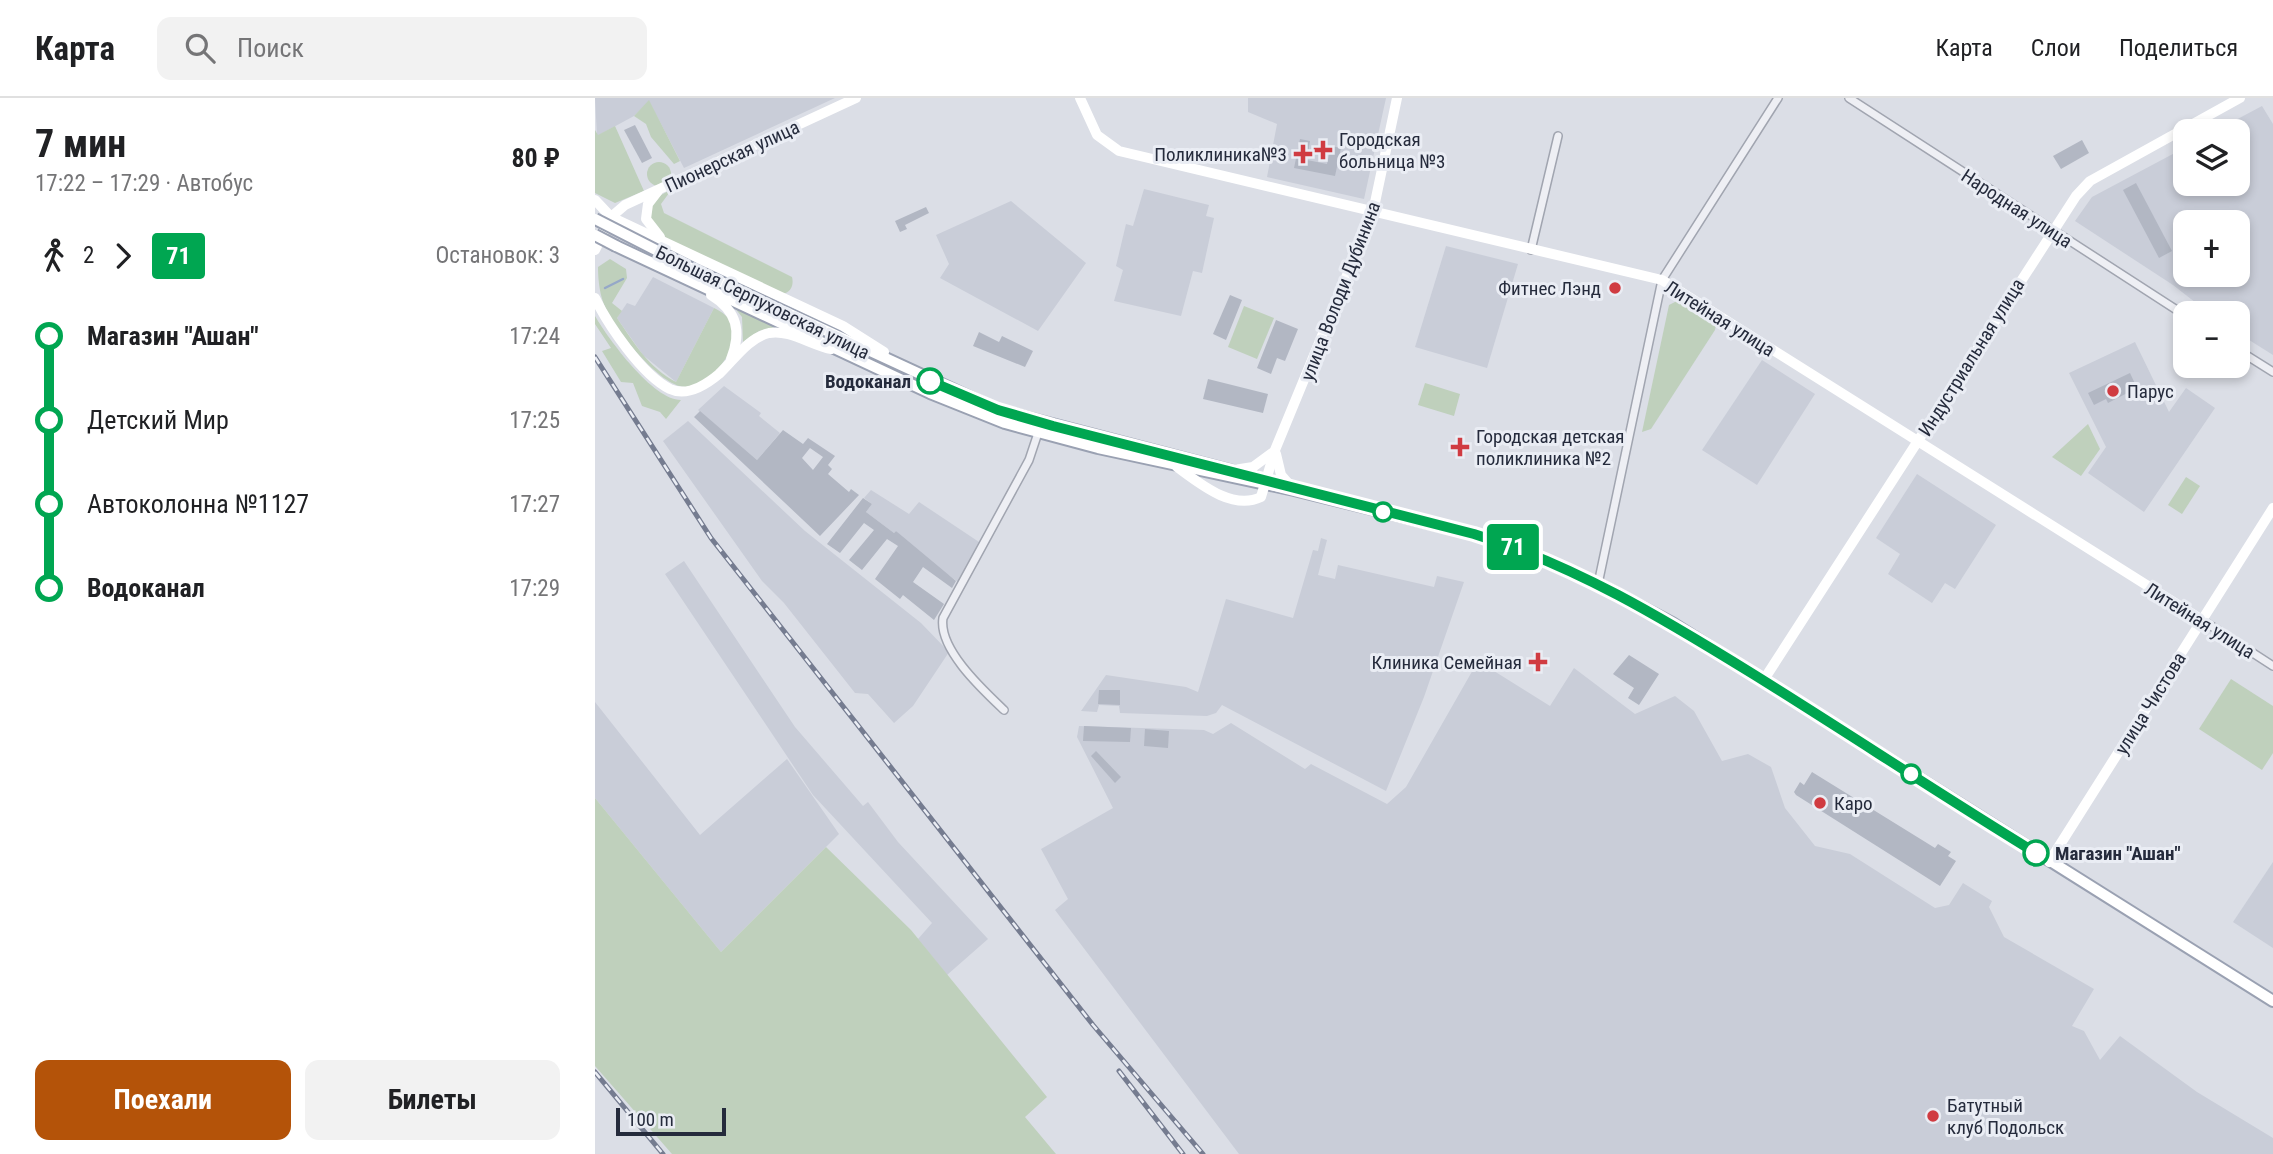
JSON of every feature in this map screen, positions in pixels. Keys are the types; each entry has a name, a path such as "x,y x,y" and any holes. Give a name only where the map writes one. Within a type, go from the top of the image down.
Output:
{"main road":[{"name":"Большая Серпуховская улица","path":"595,219 694,269 998,410 1234,470 1265,482"},
{"name":"Большая Серпуховская улица","path":"595,235 964,408 1038,433 1177,467 1265,482 1494,540 1598,584 1672,623 2273,1001"}],"street":[{"name":"Пионерская улица","path":"611,217 625,205 856,98"},
{"name":"Литейная улица","path":"1080,98 1097,135 1119,150 1661,280 2273,666"},
{"name":"улица Володи Дубинина","path":"1265,482 1275,450 1373,212 1397,98"},
{"path":"1598,584 1661,280 1778,98"},
{"name":"Народная улица","path":"1849,98 2173,308"},
{"name":"Индустриальная улица","path":"1763,681 2053,231 2090,181 2240,98"},
{"path":"1531,250 1558,135"},
{"path":"660,189 648,204 646,219 662,240"},
{"path":"595,200 611,217 843,326 916,374"},
{"path":"595,250 611,217"},
{"path":"687,279 720,300 736,320 738,336 728,365"},
{"path":"595,298 607,321 629,349 653,376 672,390 689,391 699,388 756,338 777,332 841,351"},
{"path":"2250,358 2273,372"},
{"path":"1004,710 964,670 941,628 943,618 1029,460 1038,433"},
{"path":"1234,470 1253,467 1275,450 1281,475 1294,489"},
{"path":"1177,467 1209,490 1244,500 1261,497 1265,482"},
{"name":"улица Чистова","path":"2049,862 2273,508"}],"shaded area":[{"path":"595,98 835,98 684,168 649,101 634,116 597,136"},
{"name":"Городская больница №3","path":"1248,98 1386,98 1364,199 1267,177 1277,124 1248,112"},
{"path":"2262,106 2273,124 2273,355 2250,341 2250,301 2194,301 2176,287 2250,287 2250,210 2173,210 2173,285 2075,221 2092,197 2173,154 2173,196 2250,196 2250,119 2238,119"},
{"path":"1144,189 1209,205 1206,216 1214,218 1202,273 1193,271 1181,316 1114,301 1123,270 1116,266 1126,224 1133,226"},
{"path":"1011,201 1086,263 1038,331 940,278 949,264 936,235"},
{"path":"1446,246 1518,264 1487,368 1415,347"},
{"path":"653,277 714,308 676,382 643,355 617,318 627,303 635,306"},
{"path":"2135,342 2169,412 2186,388 2215,408 2144,512 2088,473 2106,447 2069,373"},
{"path":"1762,360 1815,394 1757,485 1702,450"},
{"path":"724,386 761,413 759,416 780,433 757,460 698,410"},
{"path":"688,421 805,531 921,623 949,652 913,706 894,723 868,694 855,693 784,603 762,581 663,441"},
{"path":"1917,474 1996,525 1955,589 1945,583 1932,603 1888,574 1900,554 1876,538"},
{"path":"871,490 909,514 919,502 982,544 958,582 921,555 896,531 894,533 866,512 872,504 864,498"},
{"path":"1321,538 1327,540 1318,575 1335,579 1338,565 1434,587 1437,576 1464,582 1424,697 1386,791 1222,705 1216,713 1207,716 1120,713 1119,706 1099,705 1097,712 1081,711 1106,675 1186,687 1198,692 1226,599 1293,618 1313,550 1318,551"},
{"path":"684,561 795,727 863,806 868,802 898,842 988,939 947,975 918,939 932,923 813,795 665,574"},
{"path":"1478,661 1550,706 1574,668 1635,714 1675,696 1694,711 1722,761 1748,754 1771,767 1785,808 1815,846 1850,854 1935,908 1949,905 1963,883 1992,901 1989,907 2004,937 2094,989 2072,1026 2084,1031 2100,1060 2120,1036 2197,1092 2273,1138 2273,1154 1239,1154 1055,910 1068,899 1041,849 1113,808 1077,737 1079,726 1204,730 1213,734 1231,723 1305,769 1311,764 1387,804 1406,787"},
{"path":"595,702 700,835 787,759 839,834 721,952 595,798"},
{"path":"2273,862 2273,948 2233,922"}],"green space":[{"path":"649,100 680,161 674,164 651,137 646,124 634,116"},
{"path":"615,126 644,191 615,203 595,193 595,130 598,135"},
{"path":"659,162 668,165 671,174 668,183 659,186 650,183 647,174 650,165"},
{"path":"672,189 661,204 664,213 792,277 790,290 783,294 663,237 650,224 649,209 661,195"},
{"path":"610,259 626,269 627,278 612,303 622,311 617,318 650,362 676,382 714,308 728,317 733,326 733,345 713,374 694,386 675,384 652,368 629,344 602,299 598,267"},
{"path":"1679,300 1716,325 1715,330 1651,429 1642,432 1669,305"},
{"path":"1244,306 1274,318 1257,359 1228,347"},
{"path":"734,307 776,327 759,331 743,342 742,317"},
{"path":"595,316 610,339 645,380 670,397 681,400 666,419 660,412 642,406 633,383 621,382 602,351 611,348 595,324"},
{"path":"1425,383 1460,394 1454,416 1418,405"},
{"path":"2088,424 2100,449 2081,476 2052,457"},
{"path":"2186,477 2200,486 2182,514 2168,505"},
{"path":"2231,679 2273,706 2273,753 2262,770 2199,729"},
{"path":"595,798 721,952 826,847 911,930 1047,1097 1025,1117 1056,1154 672,1154 595,1066"}],"building":[{"path":"635,125 652,158 642,163 624,130"},
{"name":"Поликлиника№3","path":"1300,139 1310,141 1307,160 1327,164 1331,146 1341,148 1335,176 1294,168"},
{"path":"2082,140 2089,153 2061,169 2053,156"},
{"path":"2136,183 2172,251 2159,258 2123,190"},
{"path":"926,207 929,213 905,225 907,229 900,232 895,221"},
{"path":"1230,295 1242,300 1226,340 1213,334"},
{"path":"1276,320 1298,329 1285,361 1277,358 1271,374 1257,368"},
{"path":"979,332 999,342 1002,336 1033,351 1025,367 973,346"},
{"name":"Парус","path":"2130,373 2137,388 2108,403 2106,399 2094,405 2088,393"},
{"path":"1208,379 1268,394 1263,413 1203,399"},
{"path":"700,411 757,460 783,430 803,444 808,438 835,456 828,465 832,469 828,474 849,492 851,489 859,495 820,536 694,417","holes":["810,448 823,457 813,470 802,458"]},
{"path":"863,498 872,504 866,512 894,533 896,531 956,581 952,588 923,567 913,582 944,604 934,620 903,595 900,599 875,579 898,546 887,539 862,570 849,560 874,530 864,523 840,553 827,544"},
{"path":"1629,655 1659,674 1639,705 1628,698 1634,688 1613,674"},
{"path":"1099,690 1120,690 1120,705 1098,704"},
{"path":"1084,726 1131,728 1130,742 1083,741"},
{"path":"1145,729 1169,731 1168,748 1144,746"},
{"path":"1096,751 1121,777 1115,783 1091,756"},
{"path":"1812,772 1935,848 1938,844 1951,852 1948,856 1956,861 1940,886 1796,795 1794,792 1800,782 1804,785"}],"waterway":[{"path":"605,288 623,279"}],"railway":[{"path":"595,357 711,538 1093,1025 1203,1154"},
{"path":"1119,1071 1183,1154"},
{"path":"595,1072 663,1154"}],"bus line":[{"name":"71","path":"930,381 998,410 1053,426 1234,470 1294,489 1474,534 1533,555 1598,584 1672,623 2036,853"}],"place":[{"name":"Городская больница №3","path":"1323,150"},
{"name":"Поликлиника№3","path":"1303,154"},
{"name":"Фитнес Лэнд","path":"1615,288"},
{"name":"Водоканал","path":"930,381"},
{"name":"Парус","path":"2113,391"},
{"name":"Городская детская поликлиника №2","path":"1460,447"},
{"name":"Клиника Семейная","path":"1538,662"},
{"name":"Каро","path":"1820,803"},
{"name":"Магазин \"Ашан\"","path":"2036,853"},
{"name":"Батутный клуб Подольск","path":"1933,1116"}]}
